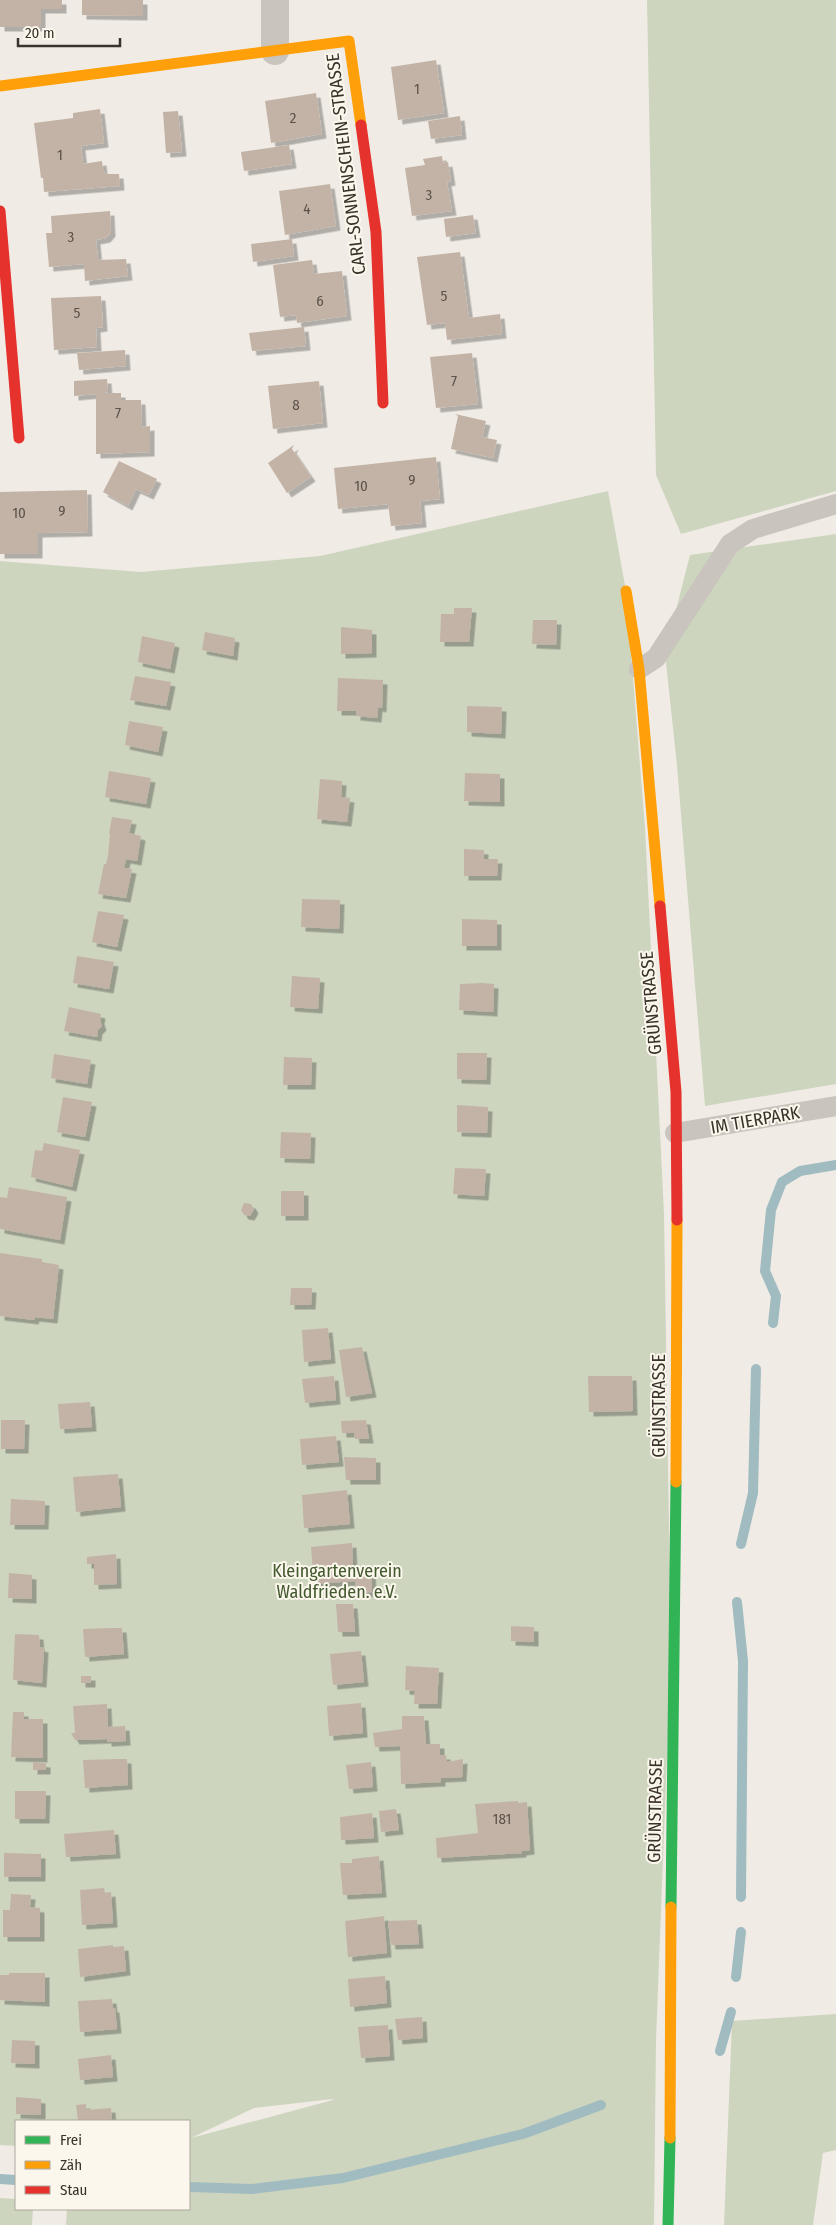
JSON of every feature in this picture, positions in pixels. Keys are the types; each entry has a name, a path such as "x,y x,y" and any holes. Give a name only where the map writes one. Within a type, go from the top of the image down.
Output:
{"street":[{"path":"0,86 275,51 276,0"},
{"name":"CARL-SONNENSCHEIN-STRASSE","path":"275,51 349,41 376,232 383,403"},
{"path":"0,211 19,438"},
{"name":"GRÜNSTRASSE","path":"626,591 639,669 676,1092 677,1355 671,1913 672,1997 668,2225"}],"lane":[{"path":"639,669 656,658 730,544 752,529 836,504"},
{"name":"IM TIERPARK","path":"675,1133 836,1106"}],"green space":[{"path":"647,0 836,0 836,491 681,534 656,475"},
{"name":"Kleingartenverein Waldfrieden. e.V.","path":"608,491 626,591 645,827 664,1214 671,1651 656,2041 654,2225 66,2225 67,2210 190,2210 190,2120 15,2120 15,2146 0,2145 0,561 141,572 320,556","holes":["333,2099 333,2100 191,2138 254,2108"]},
{"path":"836,534 836,1084 705,1106 677,766 665,653 690,555"},
{"path":"836,2014 836,2150 823,2153 813,2225 724,2225 732,2021"},
{"path":"0,2198 15,2199 15,2210 33,2210 32,2225 0,2225"}],"building":[{"path":"0,0 62,0 62,9 41,9 41,27 0,27"},
{"path":"82,0 143,0 143,16 82,15"},
{"path":"436,60 444,113 398,120 391,67"},
{"path":"316,93 322,134 271,143 265,101"},
{"path":"100,109 104,143 81,146 83,164 102,161 103,170 106,174 119,174 120,186 44,192 34,123 73,118 73,113"},
{"path":"178,111 182,152 166,153 163,112"},
{"path":"460,116 462,135 431,139 428,121"},
{"path":"289,145 292,164 244,171 241,152"},
{"path":"442,156 443,163 448,162 451,181 447,182 452,211 412,216 405,168 425,165 423,159"},
{"path":"330,184 336,226 285,235 279,191"},
{"path":"110,211 111,232 106,238 96,240 98,260 126,259 128,276 85,281 84,264 49,267 46,233 52,233 51,216"},
{"path":"473,215 476,233 446,237 444,219"},
{"path":"292,239 294,256 253,262 251,244"},
{"path":"460,252 469,318 500,314 502,334 447,340 445,323 427,325 417,257"},
{"path":"312,260 314,274 342,271 347,316 297,323 296,315 280,317 273,265"},
{"path":"101,296 103,327 96,328 97,347 54,350 51,298"},
{"path":"304,327 306,346 252,351 249,333"},
{"path":"125,350 126,366 79,370 77,353"},
{"path":"472,353 478,404 436,408 430,357"},
{"path":"107,379 108,392 102,393 121,393 121,400 141,400 142,427 150,426 150,452 96,454 96,394 74,396 74,381"},
{"path":"319,381 323,423 273,429 268,386"},
{"path":"455,414 486,421 482,437 497,440 493,458 451,449 458,416"},
{"path":"294,445 292,449 311,477 287,493 268,463"},
{"path":"436,457 440,499 420,501 422,523 391,526 388,504 338,509 334,468"},
{"path":"119,461 157,479 149,495 136,489 128,506 103,492"},
{"path":"87,490 88,532 38,533 38,554 0,554 0,492"},
{"path":"454,608 472,608 469,642 440,642 441,614 454,614"},
{"path":"533,620 557,620 556,645 532,644"},
{"path":"341,627 372,630 372,653 341,654"},
{"path":"205,632 235,638 233,656 202,650"},
{"path":"142,636 175,643 170,669 138,662"},
{"path":"135,676 171,682 166,706 130,700"},
{"path":"338,678 383,680 382,708 378,707 377,718 356,716 356,711 337,711"},
{"path":"467,706 502,707 501,734 467,732"},
{"path":"129,721 163,727 158,752 125,745"},
{"path":"109,771 151,778 146,804 105,797"},
{"path":"465,773 500,774 500,802 464,801"},
{"path":"320,779 342,781 341,797 350,798 347,822 317,819"},
{"path":"112,817 132,820 129,833 141,836 137,861 126,859 124,868 132,869 126,898 98,894 104,864 106,864 108,856"},
{"path":"464,849 484,850 484,859 498,859 497,876 464,876"},
{"path":"302,899 340,900 339,929 301,927"},
{"path":"98,911 124,915 117,947 92,942"},
{"path":"462,919 497,920 497,946 462,946"},
{"path":"77,956 114,962 109,989 73,983"},
{"path":"292,976 320,978 318,1009 290,1007"},
{"path":"460,984 494,984 493,1012 459,1010"},
{"path":"69,1007 101,1014 102,1026 98,1030 97,1037 64,1031"},
{"path":"457,1053 487,1053 486,1080 457,1079"},
{"path":"54,1054 91,1060 87,1084 51,1078"},
{"path":"284,1057 312,1058 311,1085 283,1085"},
{"path":"63,1097 92,1102 85,1137 57,1132"},
{"path":"457,1105 488,1107 487,1133 457,1132"},
{"path":"281,1132 311,1133 310,1159 280,1158"},
{"path":"44,1143 80,1150 72,1187 31,1177 35,1150 42,1151"},
{"path":"455,1168 486,1169 484,1196 453,1194"},
{"path":"9,1187 67,1197 60,1240 0,1229 0,1197 7,1198"},
{"path":"281,1191 304,1191 304,1216 281,1216"},
{"path":"244,1203 251,1204 254,1209 250,1216 244,1215 241,1210"},
{"path":"0,1253 42,1259 42,1262 59,1265 53,1319 35,1317 34,1320 0,1316"},
{"path":"291,1288 312,1288 311,1305 290,1305"},
{"path":"328,1328 331,1359 304,1362 302,1330"},
{"path":"362,1347 372,1393 346,1397 339,1350"},
{"path":"334,1376 336,1400 305,1403 302,1379"},
{"path":"588,1376 632,1376 633,1411 589,1412"},
{"path":"90,1402 92,1427 60,1429 58,1404"},
{"path":"1,1420 25,1420 24,1449 1,1449"},
{"path":"366,1420 369,1439 355,1439 354,1433 342,1433 341,1421"},
{"path":"336,1436 339,1462 302,1465 300,1439"},
{"path":"344,1457 376,1458 376,1480 346,1480"},
{"path":"118,1474 121,1507 76,1512 73,1477"},
{"path":"347,1490 350,1524 304,1528 302,1495"},
{"path":"11,1499 45,1501 44,1525 10,1525"},
{"path":"352,1543 353,1567 371,1566 372,1592 356,1593 355,1581 314,1584 311,1547"},
{"path":"116,1554 117,1584 94,1585 94,1564 87,1564 87,1557"},
{"path":"9,1573 32,1575 32,1599 8,1598"},
{"path":"336,1604 353,1604 355,1632 338,1632"},
{"path":"511,1626 534,1627 534,1642 511,1641"},
{"path":"122,1628 124,1654 85,1657 83,1629"},
{"path":"15,1634 39,1635 40,1647 44,1648 42,1683 13,1680"},
{"path":"361,1651 364,1682 333,1685 330,1654"},
{"path":"406,1666 439,1668 437,1704 414,1704 415,1691 405,1690"},
{"path":"81,1676 91,1676 91,1683 81,1683"},
{"path":"361,1703 363,1733 329,1736 327,1706"},
{"path":"107,1704 108,1727 125,1726 126,1741 107,1742 107,1739 75,1740 71,1733 75,1733 73,1706"},
{"path":"13,1712 24,1712 24,1719 43,1719 43,1758 11,1757"},
{"path":"402,1716 424,1716 426,1744 440,1744 440,1755 446,1755 447,1762 463,1759 462,1777 441,1778 441,1782 401,1784 400,1746 375,1747 373,1733 402,1729"},
{"path":"127,1759 128,1785 85,1788 83,1760"},
{"path":"33,1762 46,1763 46,1770 33,1770"},
{"path":"371,1762 373,1787 349,1789 346,1765"},
{"path":"15,1791 46,1791 45,1819 15,1819"},
{"path":"518,1801 518,1803 527,1802 530,1850 522,1851 522,1853 437,1858 436,1838 478,1833 475,1804"},
{"path":"396,1809 399,1830 381,1832 379,1811"},
{"path":"372,1813 374,1838 341,1840 340,1817"},
{"path":"114,1830 116,1854 66,1857 64,1834"},
{"path":"4,1853 41,1854 41,1877 4,1877"},
{"path":"379,1856 382,1893 343,1895 340,1863 352,1863 352,1859"},
{"path":"104,1888 105,1893 111,1892 113,1923 82,1925 80,1890"},
{"path":"11,1894 31,1895 30,1907 40,1908 40,1937 3,1937 3,1910 10,1910"},
{"path":"384,1916 387,1953 348,1957 345,1921"},
{"path":"417,1920 419,1944 391,1945 388,1921"},
{"path":"113,1945 113,1947 124,1946 126,1971 80,1977 78,1949"},
{"path":"9,1973 45,1973 45,2002 0,2000 0,1975 9,1975"},
{"path":"385,1976 387,2003 350,2007 348,1979"},
{"path":"112,1999 117,2029 80,2032 78,2001"},
{"path":"422,2017 423,2038 398,2040 395,2019"},
{"path":"388,2025 390,2056 361,2058 358,2027"},
{"path":"12,2040 35,2041 35,2064 11,2063"},
{"path":"111,2055 113,2077 80,2080 78,2059"},
{"path":"16,2097 41,2099 41,2115 16,2114"},
{"path":"86,2104 86,2110 111,2108 112,2120 78,2120 76,2105"}],"waterway":[{"path":"773,1323 776,1296 765,1271 771,1210 782,1182 800,1171 836,1165"},
{"path":"741,1544 753,1493 756,1369"},
{"path":"737,1602 743,1661 741,1897"},
{"path":"736,1977 741,1932"},
{"path":"720,2051 731,2012"},
{"path":"190,2187 252,2189 343,2178 523,2134 601,2105"},
{"path":"0,2179 15,2180"}],"traffic: fast":[{"path":"671,1907 676,1482"},
{"path":"668,2225 670,2138"}],"traffic: slow":[{"path":"0,86 349,41 361,125"},
{"path":"626,591 639,669 660,906"},
{"path":"676,1482 677,1220"},
{"path":"670,2138 671,1907"}],"traffic: jam":[{"path":"361,125 376,232 383,403"},
{"path":"0,211 19,438"},
{"path":"660,906 676,1092 677,1220"}]}
